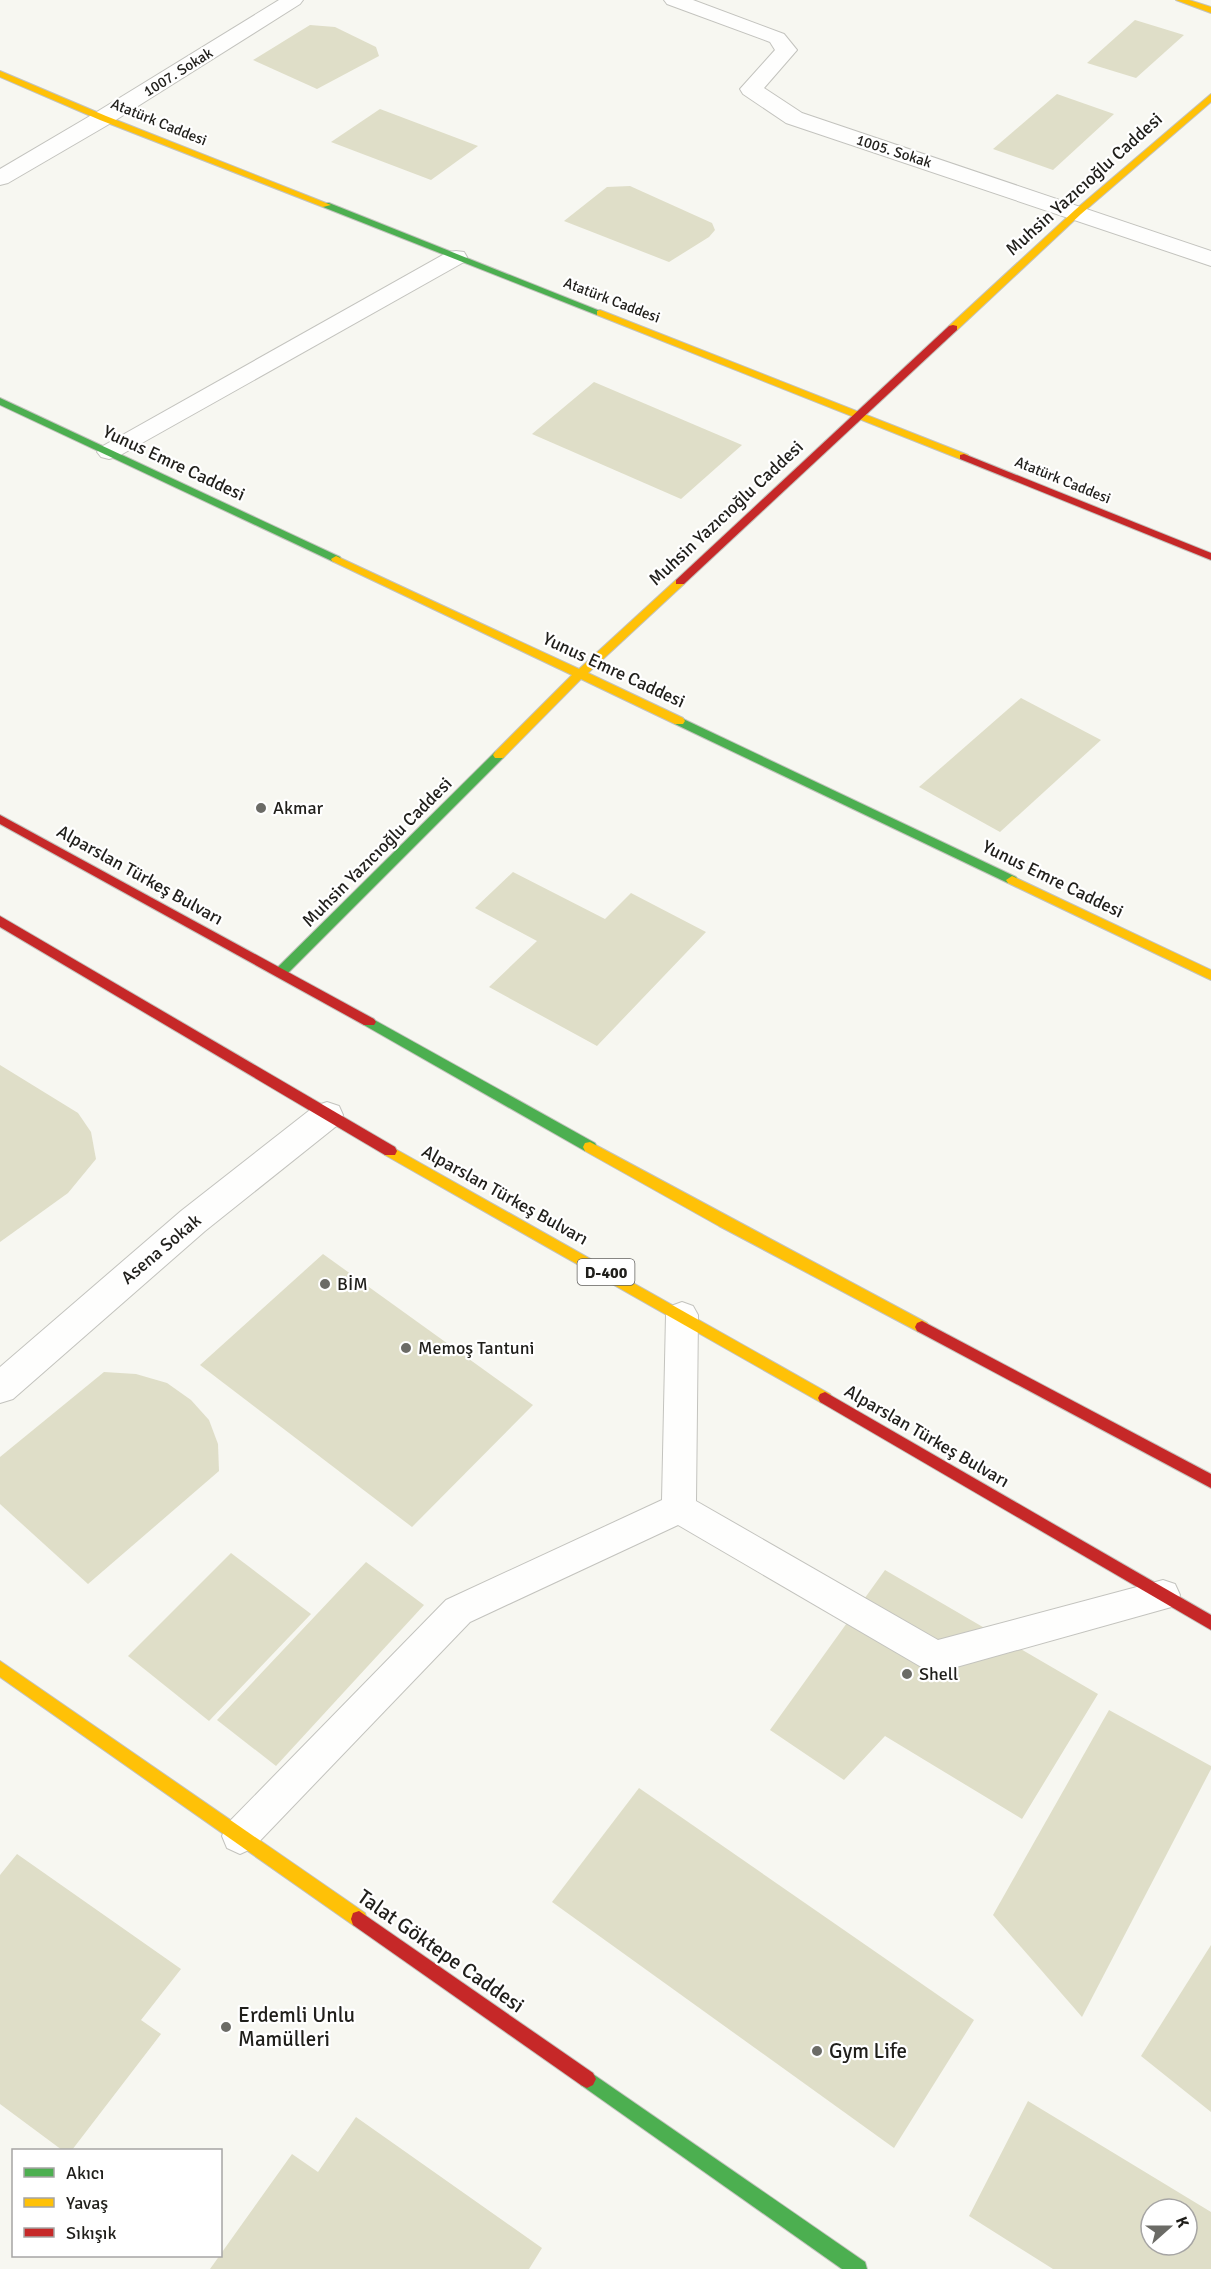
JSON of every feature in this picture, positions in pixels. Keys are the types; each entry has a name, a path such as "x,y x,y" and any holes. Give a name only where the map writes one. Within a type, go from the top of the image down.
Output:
{"main road":[{"path":"1180,0 1211,10"},
{"name":"Atatürk Caddesi","path":"0,74 104,118 857,414 1211,558"},
{"name":"Muhsin Yazıcıoğlu Caddesi","path":"281,972 580,674 857,414 1078,212 1211,97"},
{"name":"Yunus Emre Caddesi","path":"0,401 1211,975"},
{"name":"Alparslan Türkeş Bulvarı","path":"0,819 281,972 724,1221 1211,1481"},
{"name":"Alparslan Türkeş Bulvarı","path":"0,921 327,1115 682,1315 1211,1623"},
{"name":"Talat Göktepe Caddesi","path":"0,1668 858,2269"}],"street":[{"name":"1007. Sokak","path":"0,178 104,118 293,0"},
{"name":"1005. Sokak","path":"674,0 777,38 786,50 751,89 794,118 1078,212 1211,259"},
{"name":"Asena Sokak","path":"0,1388 193,1221 327,1115"}],"lane":[{"path":"109,452 456,257"},
{"path":"680,1508 682,1315"},
{"path":"680,1508 935,1657 1163,1595"},
{"path":"240,1836 458,1611 680,1508"}],"building":[{"path":"1135,20 1184,35 1136,78 1087,63"},
{"path":"310,25 335,27 376,47 379,56 317,89 253,60"},
{"path":"1057,94 1114,114 1053,170 993,149"},
{"path":"380,109 478,146 431,180 331,142"},
{"path":"630,186 712,223 715,230 709,237 669,262 564,221 607,187"},
{"path":"594,382 742,445 681,499 532,434"},
{"path":"1021,698 1101,740 1000,832 919,787"},
{"path":"513,872 605,919 631,893 706,932 597,1046 489,987 537,941 475,908"},
{"path":"0,1065 78,1113 91,1132 96,1159 68,1193 0,1242"},
{"path":"323,1254 533,1405 412,1527 200,1365"},
{"path":"104,1372 136,1374 167,1383 191,1400 209,1420 218,1444 219,1471 88,1584 0,1504 0,1457"},
{"path":"231,1553 311,1614 209,1721 128,1656"},
{"path":"366,1562 424,1605 276,1766 217,1720"},
{"path":"885,1570 1098,1694 1022,1819 885,1736 844,1780 770,1730"},
{"path":"1109,1710 1211,1766 1211,1769 1082,2017 993,1915"},
{"path":"639,1788 974,2020 894,2148 552,1902"},
{"path":"17,1854 181,1969 141,2020 161,2034 73,2149 61,2149 0,2104 0,1875"},
{"path":"1211,1945 1211,2112 1141,2056"},
{"path":"1028,2101 1186,2197 1139,2197 1139,2257 1199,2257 1199,2205 1211,2212 1211,2269 1053,2269 969,2216"},
{"path":"356,2117 542,2248 529,2269 210,2269 219,2257 222,2257 222,2252 292,2154 318,2172"}],"traffic: fast":[{"path":"326,205 600,313"},
{"path":"0,401 336,559"},
{"path":"679,721 1012,880"},
{"path":"281,972 499,755"},
{"path":"369,1022 590,1147"},
{"path":"587,2079 858,2269"}],"traffic: slow":[{"path":"1180,0 1211,10"},
{"path":"0,74 103,118 326,205"},
{"path":"953,328 1078,212 1211,97"},
{"path":"600,313 964,457"},
{"path":"336,559 679,721"},
{"path":"499,755 580,674 680,582"},
{"path":"1012,880 1211,975"},
{"path":"590,1147 724,1222 922,1327"},
{"path":"390,1151 825,1398"},
{"path":"0,1668 359,1919"}],"traffic: jam":[{"path":"680,582 953,328"},
{"path":"964,457 1211,557"},
{"path":"0,819 369,1022"},
{"path":"0,921 390,1151"},
{"path":"922,1327 1211,1481"},
{"path":"825,1398 1211,1623"},
{"path":"359,1919 587,2079"}],"place":[{"name":"Akmar","path":"261,808"},
{"name":"BİM","path":"325,1284"},
{"name":"Memoş Tantuni","path":"406,1348"},
{"name":"Shell","path":"907,1674"},
{"name":"Erdemli Unlu Mamülleri","path":"226,2027"},
{"name":"Gym Life","path":"817,2051"}]}
